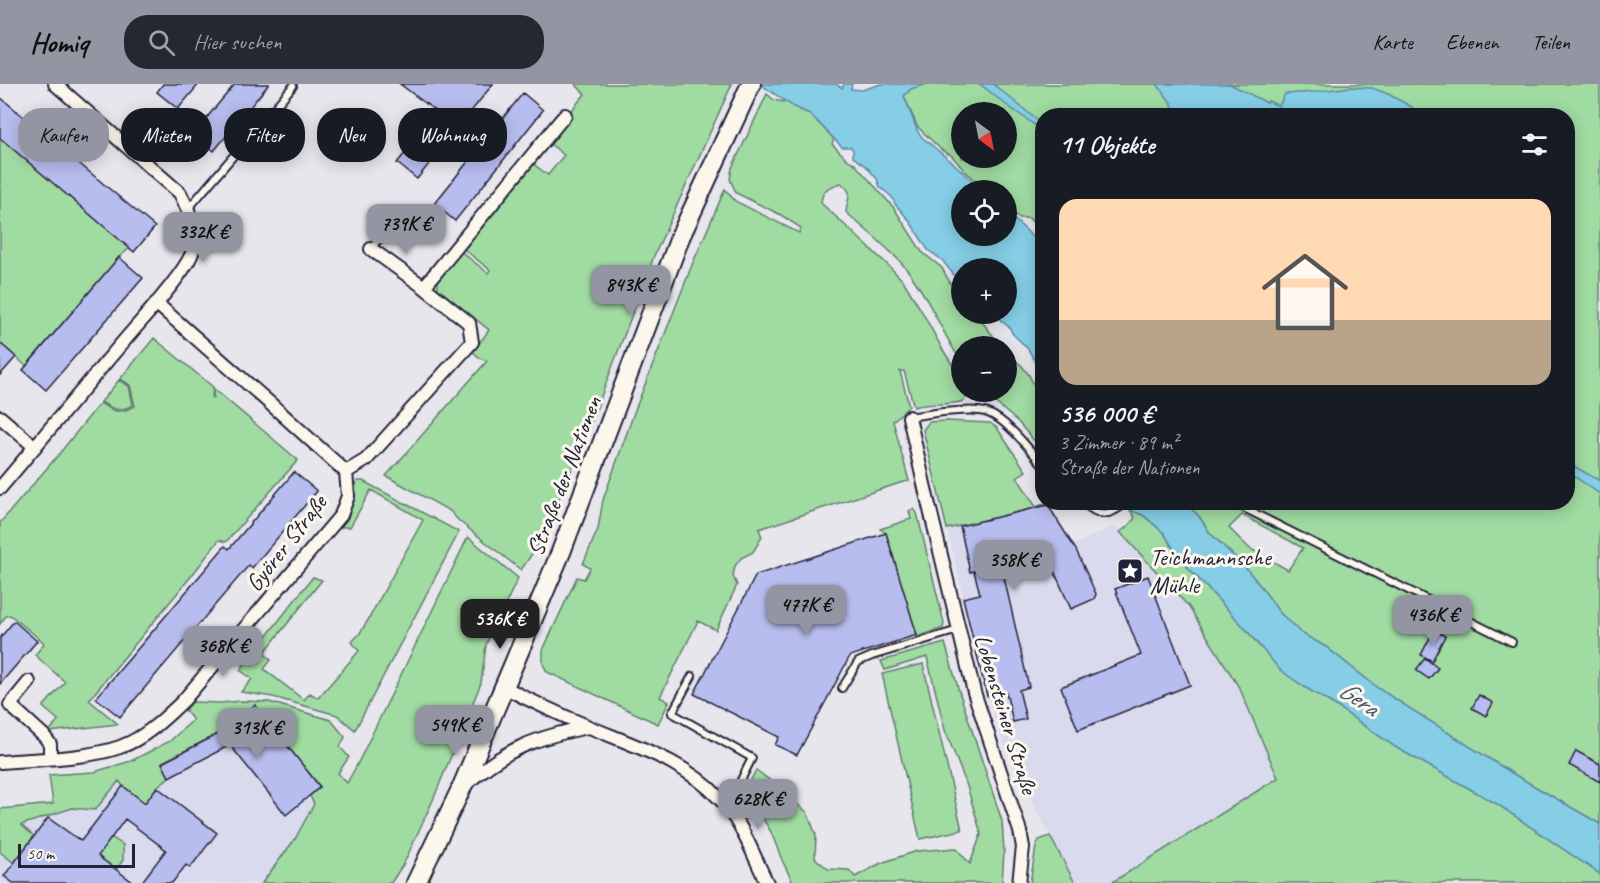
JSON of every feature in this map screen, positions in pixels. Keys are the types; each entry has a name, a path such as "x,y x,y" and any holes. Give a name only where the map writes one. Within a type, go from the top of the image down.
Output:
{"main road":[{"name":"Straße der Nationen","path":"416,883 461,789 561,552 681,235 748,91"}],"street":[{"path":"0,488 156,303 185,266 193,251 195,230 180,193 55,84"},
{"path":"423,287 565,115"},
{"name":"Györer Straße","path":"346,472 366,460 472,342 470,323 371,249"},
{"name":"Györer Straße","path":"0,762 90,754 120,747 154,728 183,701 341,515 348,496 346,472 156,303"},
{"path":"0,417 35,447"},
{"name":"Lobensteiner Straße","path":"909,417 974,692 1020,831 1023,847 1019,883"},
{"path":"29,682 9,705 44,736 50,744 50,758"},
{"path":"504,687 588,727 651,751 704,783 721,800 738,823 767,883"},
{"path":"461,789 482,770 515,748 560,732 588,727"}],"lane":[{"path":"188,209 293,86"},
{"path":"371,249 398,215"},
{"path":"909,417 933,413 987,412 1013,431 1035,456"},
{"path":"1091,510 1104,515 1114,510"},
{"path":"1248,510 1448,613 1512,642"},
{"path":"842,688 858,662 959,629"},
{"path":"692,676 672,713 752,758 738,786 721,800"}],"shaded area":[{"path":"1035,508 1035,510 1051,510 1073,545 1115,526 1189,607 1240,689 1278,778 1111,883 1075,883 1004,745 987,696 947,529"},
{"path":"255,705 320,787 314,804 295,839 262,883 0,883 0,852 14,862 20,825 72,808 95,810 119,781 145,802 169,777 162,763 220,733"}],"green space":[{"path":"575,84 732,84 654,256 549,529 521,570 459,521 450,511 386,476 487,361 473,352 489,330 438,289 438,278 459,250 488,273 490,270 461,247 532,163 548,175 564,155 549,143 565,118 585,94"},
{"path":"895,84 1600,84 1600,824 1510,772 1379,689 1326,647 1301,633 1279,612 1245,567 1210,533 1192,510 1575,510 1575,108 1035,108 1035,225 1029,218 1017,216 1017,180 976,180 962,168 1017,168 1017,102 951,102 951,155 935,144 917,126 904,96","holes":["1242,515 1303,548 1288,570 1249,548 1229,528"]},
{"path":"767,94 774,100 789,103 810,114 834,139 832,144 854,163 894,208 922,252 942,268 951,285 951,324 984,324 993,336 951,336 951,345 908,271 892,253 846,212 848,190 841,183 830,187 825,192 821,203 904,282 951,362 951,402 958,402 914,407 904,371 900,371 909,406 893,421 909,481 759,529 762,537 753,552 741,558 735,566 733,576 737,585 716,630 698,621 660,697 669,702 658,724 547,672 543,664 543,650 577,577 584,579 590,568 583,564 598,529 603,500 635,410 692,265 725,189 735,201 799,233 801,228 781,215 736,193 730,179 732,168"},
{"path":"0,138 18,153 18,162 28,162 130,248 119,257 26,366 0,343"},
{"path":"154,338 213,387 214,399 214,389 298,460 226,542 219,540 89,700 118,724 49,732 58,720 43,707 65,682 35,655 44,644 42,641 10,615 6,616 0,624 0,523 100,403 117,411 135,406 130,385 120,379"},
{"path":"1017,362 1029,375 1035,388 1035,442 1018,422 995,402 1017,402"},
{"path":"119,380 129,386 133,405 117,410 101,402"},
{"path":"929,422 990,423 997,428 1026,471 1017,477 1035,508 947,529 923,430"},
{"path":"357,481 363,481 459,532 355,730 337,715 273,697 241,692 252,679 240,670 313,577 322,580 264,653 271,660 264,669 304,700 310,693 318,698 359,651 352,642 368,620 423,520 371,490 350,527 337,525 352,500"},
{"path":"914,509 917,513 944,623 943,628 917,637 886,533 880,529 911,519 909,511"},
{"path":"1130,510 1143,515 1164,533 1179,558 1260,647 1303,686 1397,748 1497,804 1600,874 1600,883 1111,883 1278,778 1240,689 1189,607 1120,532 1135,518"},
{"path":"468,537 518,578 486,645 481,683 433,800 404,863 391,883 262,883 295,839 314,804 310,796 320,787 255,706 220,733 162,762 169,777 157,787 145,803 119,781 95,810 72,808 21,825 34,836 14,863 0,852 0,809 53,804 49,775 94,772 131,761 170,741 193,720 185,710 193,702 269,702 331,720 345,737 340,747 349,757 338,773 347,783"},
{"path":"945,643 1002,821 1004,851 1002,883 793,883 771,832 746,790 756,770 772,782 793,788 793,801 807,812 816,835 815,858 828,869 849,870 855,877 881,863 917,851 956,848 970,864 981,834 967,786 945,730 927,657 885,670 881,661"},
{"path":"923,664 962,830 920,839 882,674"},
{"path":"1050,836 1075,883 1030,883 1036,847 1039,840"},
{"path":"111,837 123,845 123,860 116,870 78,883"}],"water":[{"path":"760,84 836,84 842,88 844,84 852,84 851,89 862,90 881,84 927,84 911,89 904,96 918,132 951,161 951,168 959,168 972,180 951,180 951,246 1017,246 1017,222 1035,240 1035,361 1028,349 1005,324 1017,324 1017,258 951,258 951,271 942,260 928,250 909,220 892,197 880,187 877,179 866,166 853,157 851,147 842,147 810,114 794,107"},
{"path":"980,84 993,84 1015,102 1002,102"},
{"path":"1157,84 1230,84 1267,103 1268,101 1279,106 1285,94 1350,87 1372,88 1413,108 1173,108"},
{"path":"1017,104 1035,118 1035,125 1017,112"},
{"path":"1575,467 1600,481 1600,494 1575,477"},
{"name":"Gera","path":"1130,510 1192,510 1210,533 1245,567 1279,612 1301,633 1326,647 1379,689 1510,772 1600,824 1600,874 1497,804 1397,748 1280,670 1243,626 1179,558 1164,533 1143,515"}],"building":[{"path":"163,84 199,84 179,108 157,92"},
{"path":"235,84 269,84 249,108 224,108 224,139 214,151 212,149 212,111"},
{"path":"400,84 493,84 474,108 431,108"},
{"path":"523,93 543,110 507,155 507,113"},
{"path":"0,97 18,112 18,153 0,138"},
{"path":"28,162 78,162 155,227 134,252"},
{"path":"398,162 431,162 417,179"},
{"path":"468,162 502,162 455,221 434,204"},
{"path":"119,257 143,278 46,390 23,370"},
{"path":"0,343 16,357 0,375"},
{"path":"294,472 317,491 252,568 249,565 120,717 96,698 225,546 229,549"},
{"path":"1035,508 1035,510 1051,510 1076,550 1096,594 1094,599 1071,609 1047,555 1001,564 1029,687 1019,690 1026,719 1013,722 1006,692 987,696 963,598 980,594 974,571 970,572 960,526"},
{"path":"886,533 917,635 850,656 797,755 775,745 779,737 694,694 756,575"},
{"path":"1148,576 1190,685 1078,730 1061,687 1141,655 1115,589"},
{"path":"14,621 37,641 0,684 0,638"},
{"path":"1434,630 1445,636 1432,661 1421,655"},
{"path":"1425,658 1438,668 1429,679 1416,670"},
{"path":"1479,695 1493,703 1486,716 1472,708"},
{"path":"255,705 320,787 286,815 230,745 169,777 162,763 222,732"},
{"path":"1576,751 1600,764 1600,782 1569,765"},
{"path":"123,786 145,803 157,787 217,833 190,868 186,865 172,883 141,883 166,850 125,819 98,856 134,883 13,883 4,876 48,818 81,841"}],"place":[{"name":"Teichmannsche Mühle","path":"1130,571"}]}
